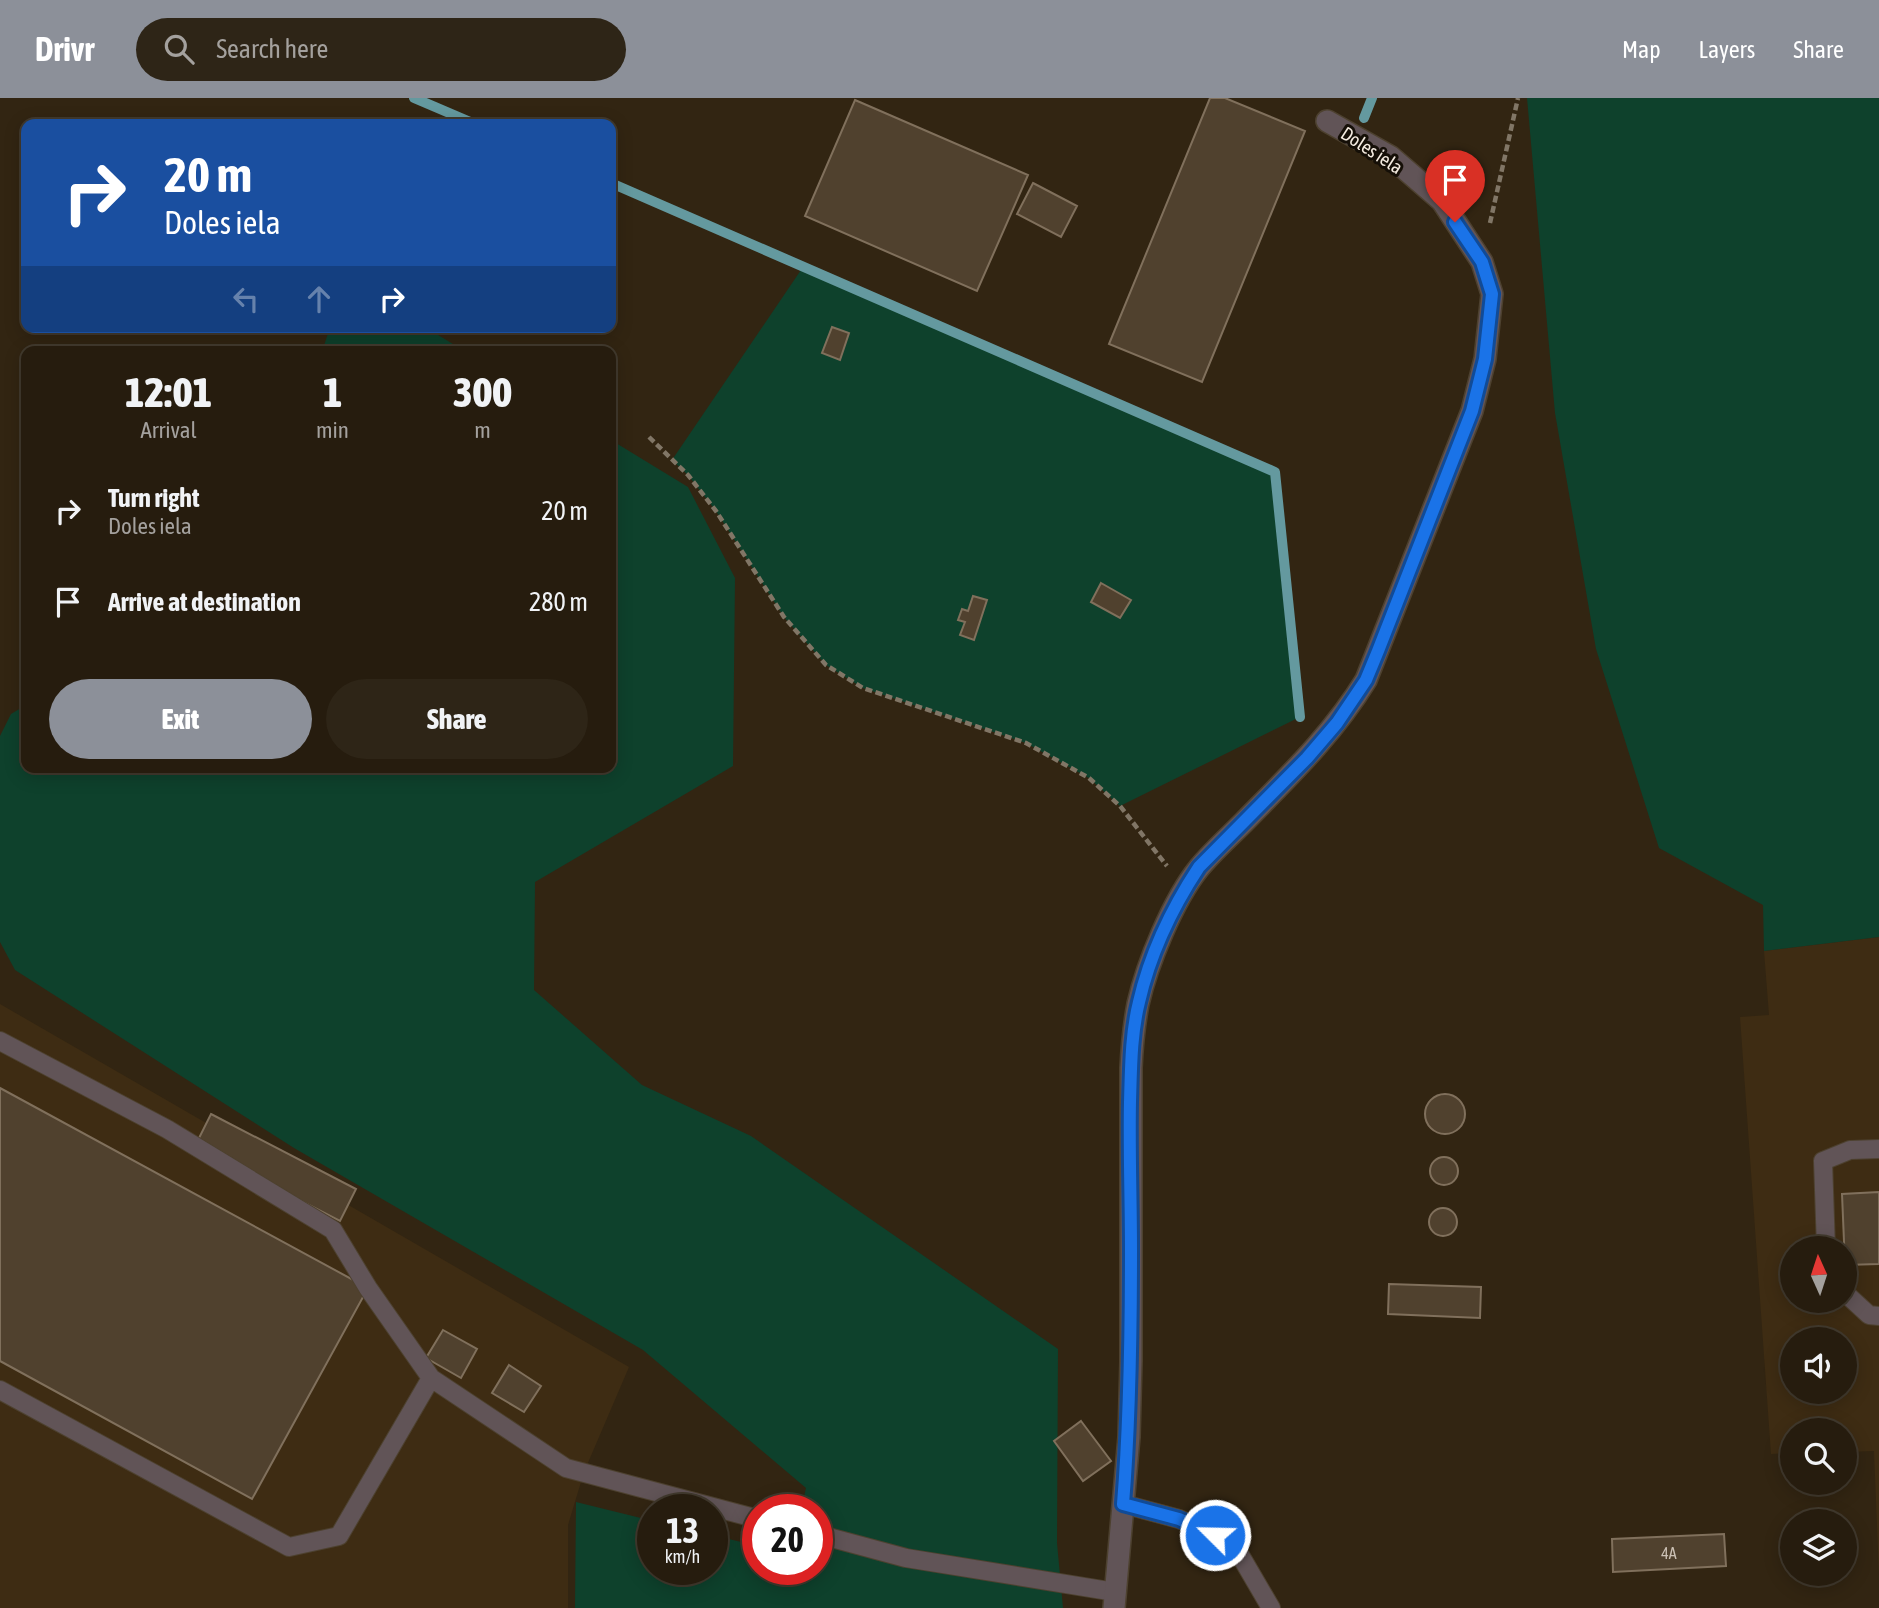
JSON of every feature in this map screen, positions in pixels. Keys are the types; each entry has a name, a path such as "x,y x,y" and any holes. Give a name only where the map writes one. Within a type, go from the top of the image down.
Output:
{"street":[{"name":"Doles iela","path":"1115,1600 1129,1437 1130,1068 1139,1001 1164,930 1199,867 1307,758 1337,723 1366,680 1472,411 1485,359 1492,294 1482,262 1441,201 1391,158 1327,121"}],"lane":[{"path":"0,1041 167,1129 333,1230 368,1289 431,1378 566,1468 742,1514"},
{"path":"1826,1236 1823,1161 1850,1150 1879,1149"},
{"path":"1857,1304 1869,1315 1879,1316"},
{"path":"0,1390 289,1547 339,1536 431,1378"},
{"path":"1123,1504 1179,1519 1233,1543 1271,1608"},
{"path":"833,1538 906,1558 1115,1600"}],"path":[{"path":"1482,262 1518,98"},
{"path":"649,437 688,475 716,512 784,617 826,665 863,688 1026,743 1089,778 1120,806 1185,889"}],"shaded area":[{"path":"1879,937 1879,1575 1874,1451 1857,1452 1857,1418 1780,1418 1780,1454 1771,1454 1740,1017 1769,1015 1764,951"},
{"path":"0,1004 629,1367 584,1472 568,1525 568,1608 0,1608"}],"green space":[{"path":"1527,98 1879,98 1879,937 1764,951 1763,905 1659,848 1596,649 1555,413"},
{"path":"803,267 1275,472 1300,717 1120,806 1089,778 1026,743 863,688 826,665 784,617 716,511 688,475 672,460"},
{"path":"328,333 435,333 456,346 324,346"},
{"path":"616,443 688,487 735,578 733,766 535,882 534,990 642,1085 751,1136 1058,1349 1057,1543 1063,1608 575,1608 576,1502 637,1517 637,1585 728,1585 728,1539 742,1542 742,1585 833,1585 833,1494 805,1494 806,1488 643,1350 294,1148 15,970 0,942 0,736 11,714 21,708 21,773 616,773"}],"building":[{"path":"1210,98 1225,98 1305,131 1202,382 1109,344"},
{"path":"855,100 1028,175 977,291 805,216"},
{"path":"1033,183 1077,206 1061,237 1017,214"},
{"path":"832,327 849,333 840,360 822,353"},
{"path":"1101,583 1131,600 1120,618 1091,602"},
{"path":"973,596 987,600 974,640 960,635 965,622 958,620 962,609 968,611"},
{"path":"0,1088 368,1288 252,1499 0,1361"},
{"path":"1445,1094 1453,1095 1459,1100 1464,1106 1464,1122 1459,1128 1453,1133 1445,1134 1437,1133 1431,1128 1426,1122 1425,1114 1426,1106 1431,1100 1437,1095"},
{"path":"211,1114 356,1189 340,1221 195,1146"},
{"path":"1444,1157 1454,1161 1458,1171 1454,1181 1444,1185 1434,1181 1430,1171 1434,1161"},
{"path":"1879,1192 1879,1264 1857,1265 1857,1236 1844,1236 1842,1194"},
{"path":"1443,1208 1453,1212 1457,1222 1453,1232 1443,1236 1433,1232 1429,1222 1433,1212"},
{"path":"1389,1284 1481,1287 1480,1318 1388,1314"},
{"path":"443,1330 477,1349 461,1378 426,1358"},
{"path":"509,1365 541,1386 524,1412 492,1393"},
{"path":"1081,1421 1111,1461 1083,1481 1054,1441"},
{"path":"1724,1534 1726,1566 1613,1572 1612,1539"}],"waterway":[{"path":"414,98 463,119"},
{"path":"1364,118 1372,98"},
{"path":"616,185 1275,472 1300,717"}],"route":[{"path":"1215,1535 1179,1519 1123,1504 1129,1437 1131,1362 1130,1068 1136,1014 1164,930 1189,882 1199,867 1307,758 1337,723 1366,680 1378,651 1472,411 1485,359 1492,294 1482,262 1455,222"}]}
